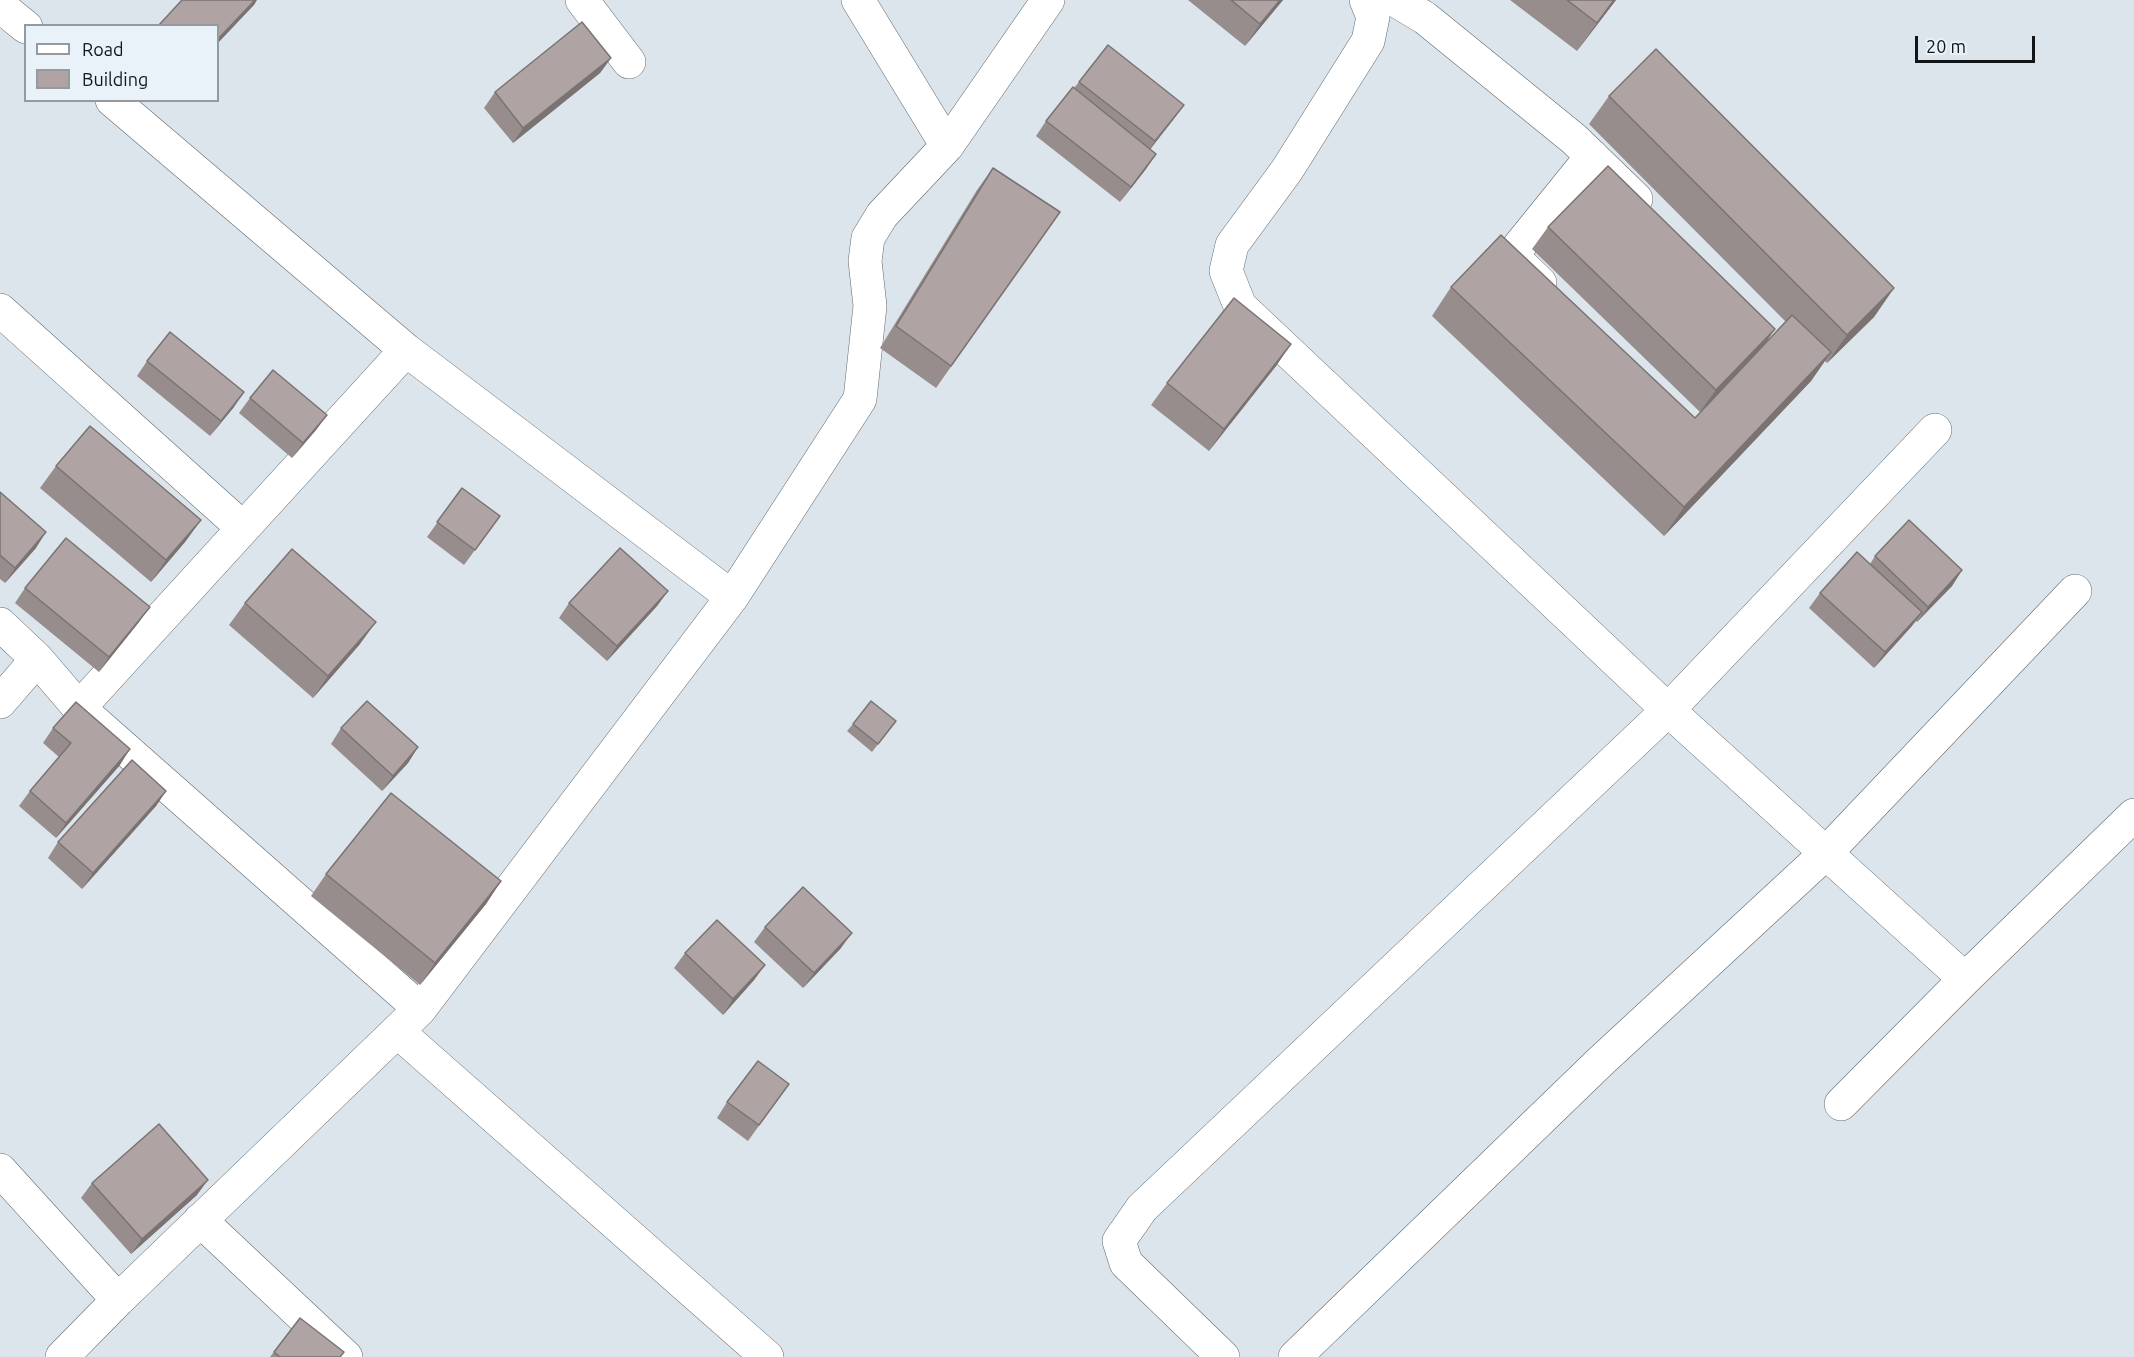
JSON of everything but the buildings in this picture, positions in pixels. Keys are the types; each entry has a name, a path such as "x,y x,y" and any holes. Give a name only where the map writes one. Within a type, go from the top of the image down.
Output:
{"street":[{"path":"582,0 629,62"},
{"path":"858,0 947,146"},
{"path":"62,1357 118,1300 420,1009 732,597 860,399 870,306 865,261 868,238 882,215 947,146 1048,0"},
{"path":"1366,0 1373,17 1368,41 1287,170 1232,245 1226,271 1240,306 1668,710 1965,979"},
{"path":"1395,0 1425,18 1574,139 1658,220"},
{"path":"0,6 24,25"},
{"path":"114,102 406,350 732,597"},
{"path":"1558,301 1515,260 1516,250 1592,156"},
{"path":"0,310 243,528"},
{"path":"79,708 406,350"},
{"path":"1223,1357 1126,1263 1119,1241 1142,1208 1668,710 1935,430"},
{"path":"1295,1357 1591,1071 1825,854 2075,591"},
{"path":"0,624 38,659 79,708 420,1009"},
{"path":"0,702 38,659"},
{"path":"1841,1104 1965,979 2134,815"},
{"path":"397,1031 767,1357"},
{"path":"0,1170 118,1300"},
{"path":"201,1220 346,1357"}]}
